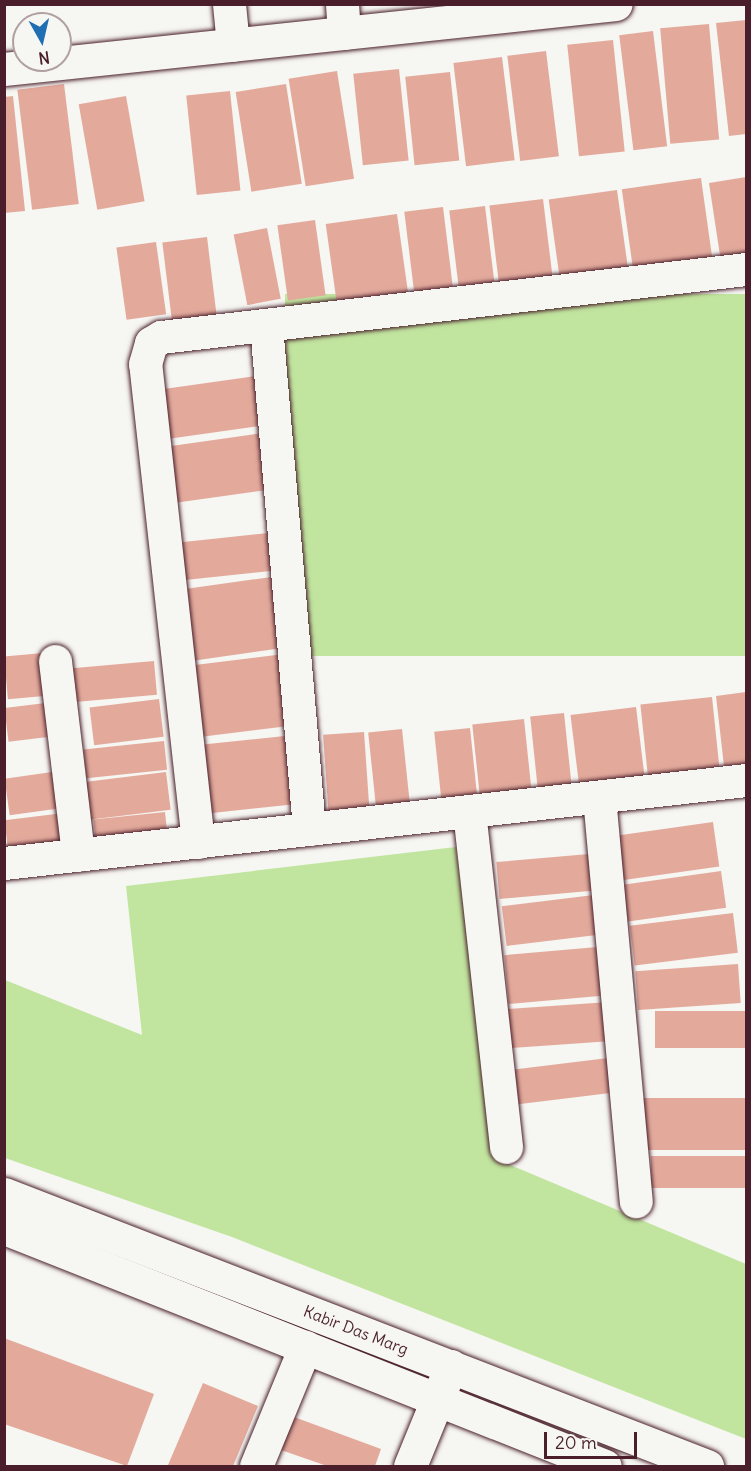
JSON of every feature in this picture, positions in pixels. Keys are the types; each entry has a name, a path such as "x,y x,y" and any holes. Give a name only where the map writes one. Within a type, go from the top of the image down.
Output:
{"street":[{"path":"229,4 233,45"},
{"path":"4,69 233,45 343,19 616,4"},
{"path":"198,842 146,353 161,337 747,268"},
{"path":"266,325 309,830"},
{"path":"54,661 78,855"},
{"path":"4,863 599,797 746,790"},
{"path":"599,797 636,1201"},
{"path":"469,811 506,1147"},
{"name":"Kabir Das Marg","path":"4,1194 707,1467"},
{"name":"Kabir Das Marg","path":"4,1228 605,1467"},
{"path":"256,1467 305,1347"},
{"path":"410,1467 451,1366"}],"green space":[{"path":"285,294 746,294 746,656 285,656"},
{"path":"456,847 494,1158 746,1264 746,1439 232,1237 5,1158 5,980 142,1035 126,886"}],"building":[{"path":"746,20 746,134 729,136 716,23"},
{"path":"709,24 719,140 670,144 660,28"},
{"path":"653,31 667,146 633,150 619,35"},
{"path":"613,40 625,151 579,156 567,45"},
{"path":"546,51 559,156 520,161 507,56"},
{"path":"502,57 515,160 466,166 453,63"},
{"path":"399,69 409,160 363,165 353,74"},
{"path":"337,71 354,179 306,186 289,79"},
{"path":"450,72 459,161 415,165 405,77"},
{"path":"64,84 79,204 32,210 17,90"},
{"path":"286,84 302,184 251,192 236,92"},
{"path":"230,91 240,190 197,195 186,96"},
{"path":"13,96 25,211 4,213 4,97"},
{"path":"126,96 145,201 97,210 79,104"},
{"path":"746,177 746,258 721,262 709,183"},
{"path":"701,178 713,265 634,276 622,189"},
{"path":"617,190 629,273 560,283 549,200"},
{"path":"543,199 553,277 499,284 489,206"},
{"path":"485,206 495,284 459,289 449,210"},
{"path":"443,207 453,288 414,293 404,212"},
{"path":"397,214 408,295 337,305 326,224"},
{"path":"315,220 326,295 288,301 277,225"},
{"path":"267,228 281,299 247,305 234,234"},
{"path":"207,237 217,314 172,320 162,242"},
{"path":"156,242 166,314 127,320 116,248"},
{"path":"256,376 263,426 162,440 155,390"},
{"path":"263,433 271,489 174,503 166,447"},
{"path":"278,532 282,570 174,581 170,543"},
{"path":"271,577 281,648 188,661 178,590"},
{"path":"43,653 47,696 8,699 4,656"},
{"path":"284,654 293,725 194,738 185,666"},
{"path":"154,661 157,695 75,702 72,668"},
{"path":"746,692 746,764 724,766 716,696"},
{"path":"712,697 720,774 648,781 640,705"},
{"path":"159,699 164,737 94,745 90,708"},
{"path":"54,702 58,736 9,742 4,708"},
{"path":"636,707 645,776 579,785 570,715"},
{"path":"564,713 572,790 538,793 530,717"},
{"path":"524,719 532,791 480,796 472,724"},
{"path":"470,728 478,801 442,804 434,732"},
{"path":"402,729 410,809 377,812 368,733"},
{"path":"364,732 369,808 328,811 323,735"},
{"path":"294,735 301,804 201,814 194,746"},
{"path":"164,741 167,770 86,778 83,749"},
{"path":"59,771 64,808 10,815 5,779"},
{"path":"166,772 171,810 87,820 83,782"},
{"path":"165,812 168,842 97,849 93,820"},
{"path":"64,813 68,848 9,855 4,820"},
{"path":"713,822 719,867 622,880 616,836"},
{"path":"589,854 592,891 500,899 496,862"},
{"path":"721,871 726,908 628,921 623,885"},
{"path":"602,894 607,934 507,946 502,906"},
{"path":"733,913 738,953 635,965 630,926"},
{"path":"609,946 613,995 509,1004 504,955"},
{"path":"738,964 741,1003 638,1010 635,971"},
{"path":"609,1002 612,1041 503,1049 500,1010"},
{"path":"655,1011 746,1011 746,1048 655,1048"},
{"path":"608,1058 612,1093 512,1105 508,1070"},
{"path":"641,1098 746,1098 746,1150 641,1150"},
{"path":"651,1156 746,1156 746,1188 651,1188"},
{"path":"4,1338 154,1394 127,1466 4,1424"},
{"path":"203,1383 258,1406 233,1466 168,1465"},
{"path":"294,1417 381,1449 375,1466 327,1466 281,1450"}]}
